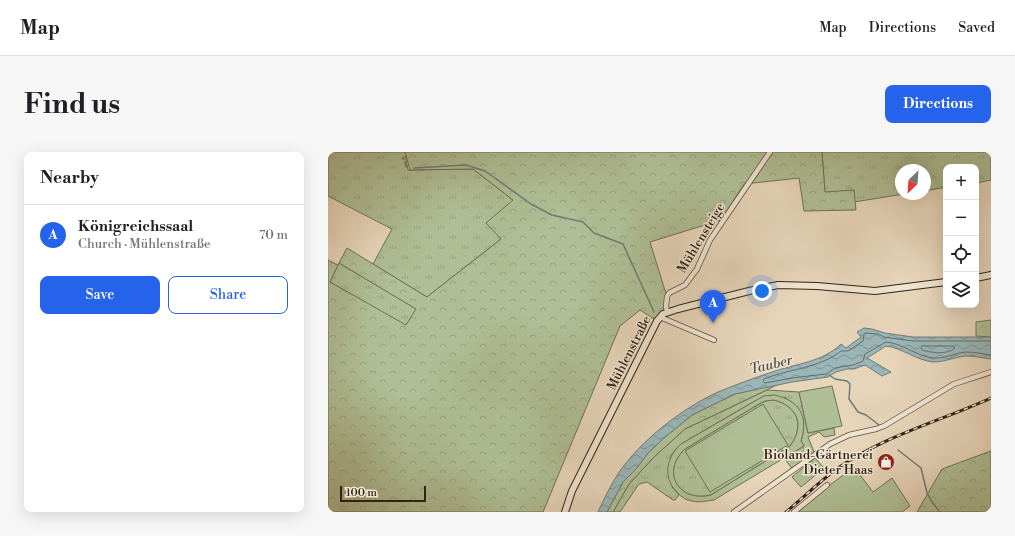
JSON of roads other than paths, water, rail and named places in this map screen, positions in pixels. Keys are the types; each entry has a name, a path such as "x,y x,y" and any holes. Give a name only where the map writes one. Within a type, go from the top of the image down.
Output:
{"main road":[{"path":"979,278 991,276"},
{"name":"Mühlenstraße","path":"565,512 572,491 660,316 667,312 778,285 817,286 876,291 943,282"}],"street":[{"name":"Mühlensteige","path":"667,312 666,306 669,293 685,285 697,269 710,240 770,152"},
{"path":"660,316 714,340"},
{"path":"734,512 830,444 849,435 884,426 954,384 991,372"},
{"path":"794,512 827,485"}],"water":[{"path":"864,328 913,337 991,337 991,359 966,356 933,362 886,346 867,358 891,372 882,376 865,365 854,369 836,372 828,377 792,382 735,394 692,415 664,438 648,453 636,469 623,482 607,512 598,512 612,483 627,462 662,427 690,407 724,389 772,372 817,359 834,350 841,344 846,348 861,337 857,332"}],"waterway":[{"path":"405,162 406,167"},
{"path":"414,168 466,165 485,171 531,204 552,215 583,222 594,233 623,244 654,312"},
{"path":"829,375 835,379 847,381 850,384 849,399 858,412 866,415 879,425"},
{"path":"898,450 921,468 927,493 940,512"}],"railway":[{"path":"786,512 831,473 856,457 893,438 991,398"}],"place":[{"name":"Königreichssaal","path":"713,323"},
{"name":"Bioland-Gärtnerei Dieter Haas","path":"886,462"}],"water label":[{"name":"Tauber","path":"771,365"}]}
